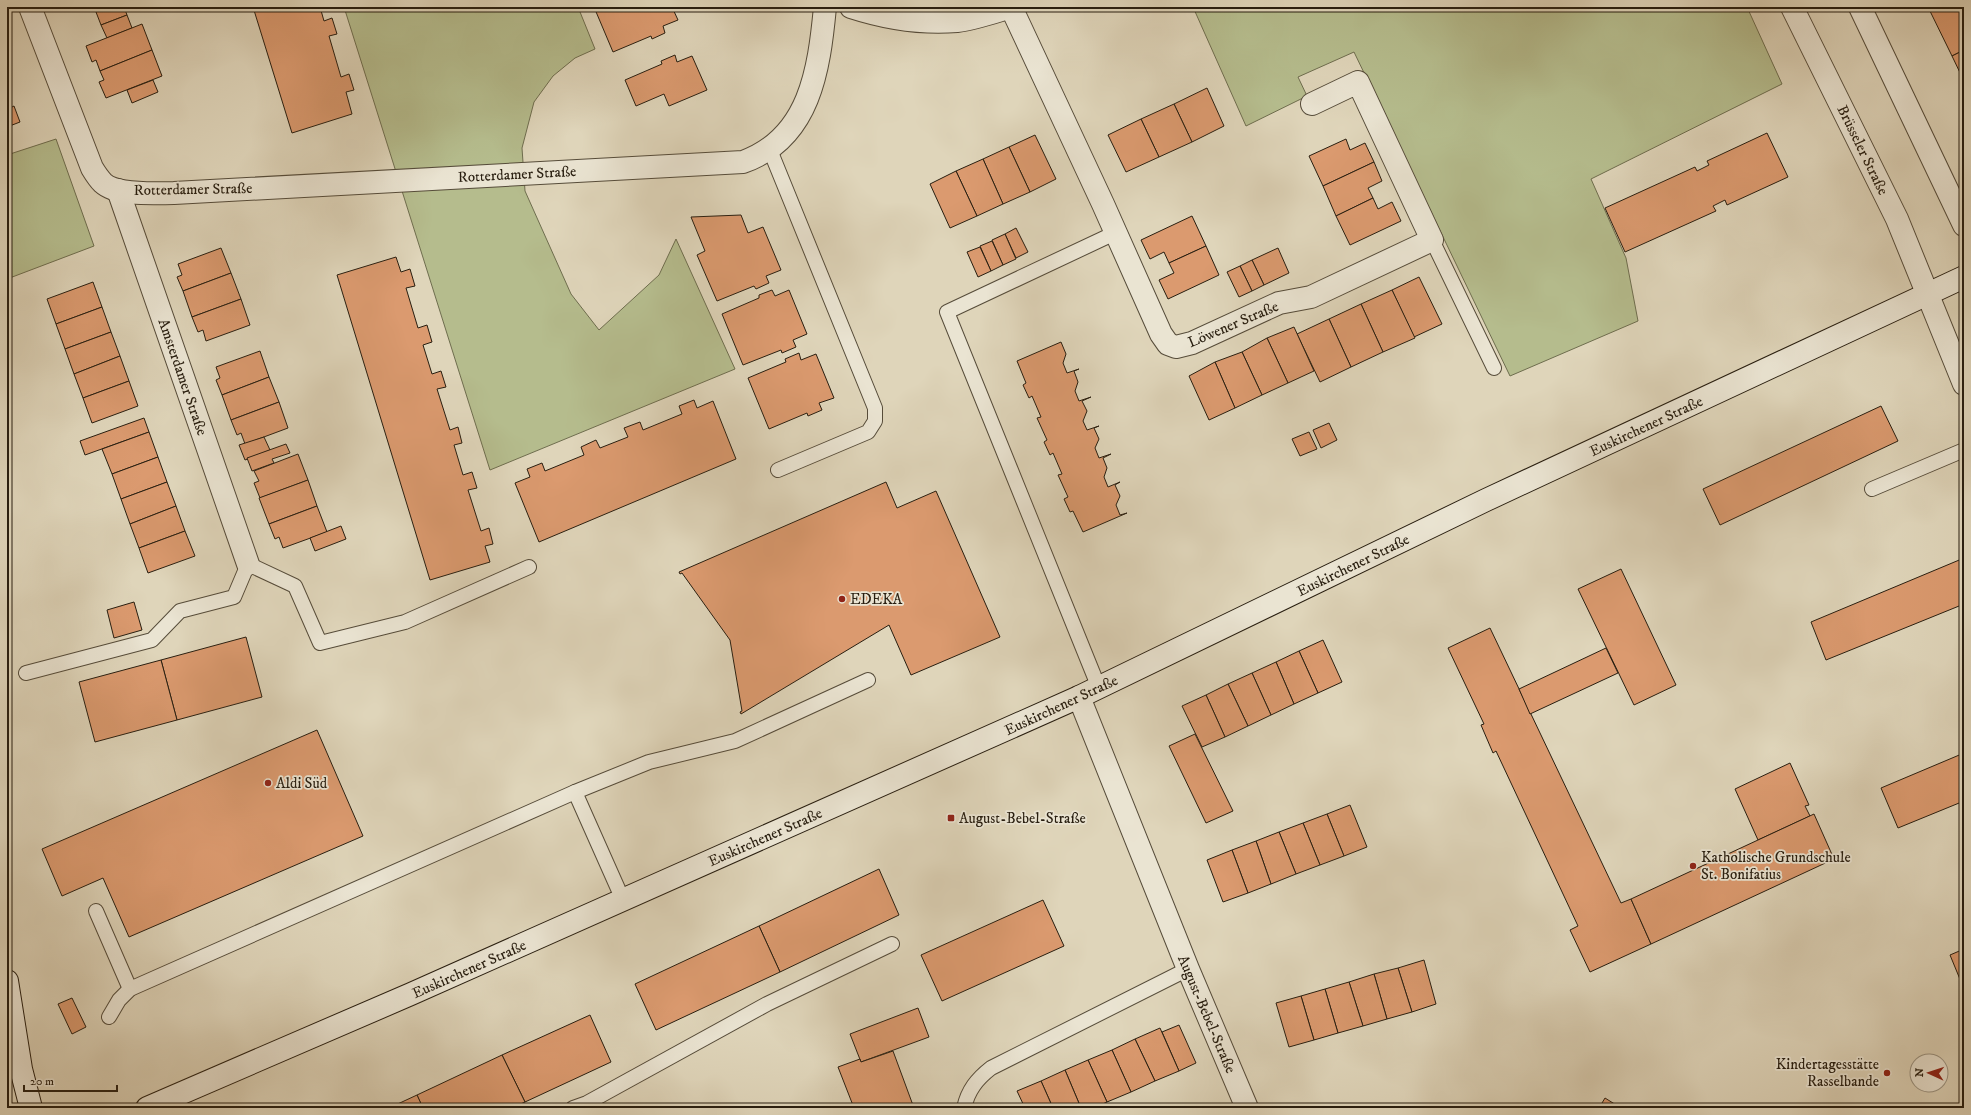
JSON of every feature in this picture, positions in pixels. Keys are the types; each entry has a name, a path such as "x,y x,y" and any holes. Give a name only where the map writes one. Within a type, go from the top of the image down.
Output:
{"street":[{"name":"Amsterdamer Straße","path":"30,7 92,168 111,187 248,564"},
{"name":"Rotterdamer Straße","path":"111,187 142,193 174,193 743,162 770,150 795,123 806,101 820,56 825,7"},
{"path":"851,7 880,16 921,21 958,21 1011,7"},
{"name":"Löwener Straße","path":"1011,7 1161,334 1168,344 1176,347 1192,343 1279,303 1311,297 1432,240"},
{"name":"Brüsseler Straße","path":"1792,7 1897,219 1964,384"},
{"path":"1860,7 1964,225"},
{"path":"1312,104 1358,82 1432,240"},
{"name":"Euskirchener Straße","path":"147,1108 411,994 1099,688 1493,497 1964,277"},
{"name":"August-Bebel-Straße","path":"1079,697 1188,969 1247,1108"},
{"path":"7,982 21,1069 31,1108"}],"lane":[{"path":"770,150 875,408 875,421 868,432 778,470"},
{"path":"1099,688 947,312 1115,233"},
{"path":"1432,240 1494,368"},
{"path":"1872,489 1964,450"},
{"path":"26,673 152,640 180,611 234,597 248,564 295,586 320,643 405,622 529,567"},
{"path":"108,1017 119,1000 130,989 575,792 648,762 735,741 868,680"},
{"path":"575,792 623,900"},
{"path":"96,911 130,989"},
{"path":"573,1108 586,1103 767,1004 892,944"},
{"path":"964,1108 967,1097 977,1080 991,1068 1188,969"}],"green space":[{"path":"344,7 578,7 595,49 575,58 553,76 534,102 522,148 525,191 571,294 599,330 659,275 676,239 735,369 490,470"},
{"path":"1193,7 1747,7 1782,84 1591,179 1626,258 1638,321 1510,376 1354,52 1298,77 1307,96 1246,126"},
{"path":"56,139 94,246 7,279 7,155"}],"building":[{"path":"95,7 109,7 96,12"},
{"path":"109,7 124,7 127,15 101,25 96,12"},
{"path":"253,7 320,7 324,21 332,18 337,34 329,36 341,77 349,74 354,90 346,92 352,114 292,133"},
{"path":"594,7 672,7 678,20 663,26 665,33 652,39 651,36 613,52"},
{"path":"1928,7 1964,7 1964,50 1952,56"},
{"path":"127,15 132,28 107,38 101,25"},
{"path":"142,24 152,50 100,71 96,60 92,62 86,46"},
{"path":"152,50 162,76 106,98 99,82 104,80 100,71"},
{"path":"1964,50 1964,81 1952,56"},
{"path":"675,55 677,62 692,56 707,90 669,106 664,94 636,106 625,80 662,64 661,61"},
{"path":"153,80 158,92 132,103 127,90"},
{"path":"1207,88 1224,126 1192,142 1174,104"},
{"path":"7,101 10,108 14,106 20,122 7,127"},
{"path":"1174,104 1192,142 1159,157 1141,119"},
{"path":"1141,119 1159,157 1126,172 1108,135"},
{"path":"1767,133 1788,177 1727,205 1725,200 1713,206 1716,211 1625,252 1605,208 1695,167 1697,171 1709,165 1707,161"},
{"path":"1035,135 1056,179 1030,192 1009,147"},
{"path":"1346,139 1350,150 1365,143 1374,162 1323,186 1309,156"},
{"path":"1009,147 1030,192 1003,204 983,159"},
{"path":"983,159 1003,204 977,216 956,171"},
{"path":"1374,162 1382,181 1368,188 1373,198 1336,216 1323,186"},
{"path":"956,171 977,216 950,228 930,184"},
{"path":"1373,198 1378,209 1392,202 1401,221 1350,245 1336,216"},
{"path":"741,215 748,233 763,227 781,270 766,276 769,283 756,289 754,286 717,301 697,255 705,251 691,217"},
{"path":"1192,216 1206,246 1169,263 1164,252 1150,259 1141,240"},
{"path":"1016,228 1028,252 1016,258 1005,234"},
{"path":"1005,234 1016,259 1003,265 992,240"},
{"path":"992,241 1003,265 991,271 980,246"},
{"path":"1206,246 1219,275 1168,299 1159,280 1174,273 1169,263"},
{"path":"980,247 991,271 978,277 967,252"},
{"path":"221,248 231,273 183,291 177,277 182,275 178,264"},
{"path":"1278,248 1289,273 1264,285 1252,260"},
{"path":"396,257 401,272 410,269 415,286 406,288 418,328 427,325 432,342 423,345 432,374 441,371 446,387 437,389 450,430 458,427 462,443 454,445 463,475 472,472 477,488 468,490 481,531 489,528 493,544 485,546 490,562 430,580 337,275"},
{"path":"1252,260 1264,285 1252,291 1240,266"},
{"path":"1240,266 1252,291 1239,297 1227,272"},
{"path":"231,273 241,299 192,317 183,291"},
{"path":"1419,277 1442,324 1414,337 1392,290"},
{"path":"93,282 102,307 56,324 47,299"},
{"path":"772,290 775,296 789,290 807,334 793,340 796,347 782,353 781,350 743,365 722,314 759,298 759,295"},
{"path":"1392,290 1415,338 1383,352 1361,304"},
{"path":"241,299 250,325 206,341 203,330 198,332 192,317"},
{"path":"1361,304 1383,352 1351,367 1329,319"},
{"path":"102,307 111,332 65,349 56,324"},
{"path":"1329,319 1351,367 1320,382 1297,334"},
{"path":"1294,327 1314,371 1288,383 1267,338"},
{"path":"111,332 120,356 74,374 65,349"},
{"path":"1267,338 1288,383 1262,395 1242,352"},
{"path":"1061,342 1066,354 1063,363 1067,373 1079,369 1074,371 1078,382 1075,391 1079,401 1091,397 1082,401 1087,411 1083,421 1087,430 1099,426 1094,428 1099,439 1095,448 1099,458 1111,454 1103,458 1107,468 1104,477 1108,487 1120,482 1115,485 1120,496 1116,505 1120,515 1127,513 1083,532 1073,511 1070,512 1064,499 1068,497 1058,475 1062,474 1053,453 1050,455 1044,442 1047,440 1037,418 1041,417 1032,396 1029,398 1023,385 1026,383 1017,361"},
{"path":"260,351 269,377 222,395 216,380 220,378 216,367"},
{"path":"1242,352 1262,395 1235,408 1215,362"},
{"path":"799,353 801,360 816,354 834,398 819,403 822,410 808,416 807,413 769,429 748,378 786,362 785,359"},
{"path":"120,356 129,381 83,398 74,374"},
{"path":"1215,362 1235,408 1209,420 1189,376"},
{"path":"269,377 279,402 231,420 222,395"},
{"path":"129,381 138,406 92,423 83,398"},
{"path":"694,400 697,408 713,401 736,459 539,542 515,483 530,477 527,469 542,463 545,471 584,455 581,447 596,440 600,448 628,437 624,428 640,422 643,430 682,414 679,406"},
{"path":"279,402 288,428 245,444 241,433 237,435 231,420"},
{"path":"1881,406 1898,441 1720,525 1703,489"},
{"path":"144,418 149,432 85,455 80,441"},
{"path":"1329,423 1337,440 1321,448 1313,430"},
{"path":"149,432 158,457 112,474 102,449"},
{"path":"1309,432 1317,449 1300,456 1292,439"},
{"path":"264,437 270,450 245,460 239,445"},
{"path":"286,444 290,453 272,459 274,463 252,471 247,458"},
{"path":"298,454 308,480 260,498 254,483 259,481 254,471"},
{"path":"158,457 167,482 121,499 112,474"},
{"path":"308,480 317,506 269,524 259,498"},
{"path":"167,482 176,506 130,524 121,499"},
{"name":"EDEKA","path":"886,482 897,508 936,491 1000,637 911,675 889,625 741,714 740,712 742,711 730,640 682,573 680,574 679,572"},
{"path":"176,506 185,531 139,548 130,524"},
{"path":"317,506 327,532 283,548 279,537 275,539 269,524"},
{"path":"341,526 346,539 315,551 310,538"},
{"path":"185,531 195,556 148,573 139,548"},
{"path":"1964,558 1964,604 1826,660 1811,622"},
{"path":"1621,569 1676,685 1634,705 1578,589"},
{"path":"134,602 142,630 114,638 107,610"},
{"path":"1490,628 1621,903 1631,899 1651,944 1590,972 1570,930 1578,926 1496,751 1493,753 1481,725 1484,724 1448,648"},
{"path":"246,637 262,697 177,720 161,660"},
{"path":"1323,640 1342,682 1318,693 1299,651"},
{"path":"1606,648 1618,673 1530,714 1519,689"},
{"path":"1299,651 1318,693 1294,704 1276,662"},
{"path":"161,660 177,720 95,742 79,682"},
{"path":"1276,662 1294,704 1271,715 1252,673"},
{"path":"1252,673 1271,715 1248,726 1228,684"},
{"path":"1228,684 1248,726 1225,737 1206,695"},
{"path":"1206,695 1225,737 1202,747 1182,706"},
{"name":"Aldi Süd","path":"317,730 363,836 129,937 103,878 62,896 42,849"},
{"path":"1195,734 1233,811 1206,823 1169,746"},
{"path":"1964,753 1964,801 1898,828 1881,788"},
{"path":"1790,763 1809,805 1805,806 1810,816 1758,840 1735,789"},
{"path":"1350,805 1367,847 1344,856 1327,814"},
{"path":"1327,814 1344,856 1320,865 1303,823"},
{"path":"1814,814 1834,859 1651,944 1631,899"},
{"path":"1303,823 1320,865 1296,874 1279,832"},
{"path":"1279,832 1296,874 1271,884 1256,841"},
{"path":"1256,841 1271,884 1248,893 1232,850"},
{"path":"1232,850 1248,893 1223,902 1207,860"},
{"path":"879,869 899,915 780,972 759,926"},
{"path":"1043,900 1064,946 942,1001 921,955"},
{"path":"759,926 780,972 656,1030 635,984"},
{"path":"1964,949 1964,989 1950,955"},
{"path":"1424,960 1436,1004 1412,1012 1398,968"},
{"path":"1398,968 1412,1012 1387,1019 1374,974"},
{"path":"1374,974 1387,1019 1363,1026 1349,982"},
{"path":"1349,982 1363,1026 1338,1033 1325,989"},
{"path":"1325,989 1338,1033 1314,1040 1301,996"},
{"path":"1301,996 1314,1040 1289,1047 1276,1003"},
{"path":"72,998 86,1027 72,1034 58,1004"},
{"path":"918,1008 929,1037 861,1062 850,1034"},
{"path":"590,1015 611,1062 525,1102 502,1055"},
{"path":"1179,1025 1196,1063 1179,1071 1162,1032"},
{"path":"1160,1028 1179,1071 1155,1081 1135,1039"},
{"path":"1135,1039 1155,1081 1131,1092 1112,1050"},
{"path":"1112,1050 1131,1092 1107,1102 1088,1060"},
{"path":"893,1051 914,1108 854,1108 838,1067 860,1059 861,1062"},
{"path":"502,1055 525,1102 512,1108 423,1108 417,1095"},
{"path":"1088,1060 1107,1102 1094,1108 1081,1108 1065,1070"},
{"path":"1065,1070 1081,1108 1053,1108 1041,1081"},
{"path":"1041,1081 1053,1108 1025,1108 1017,1091"},
{"path":"417,1095 423,1108 389,1108"},
{"path":"1605,1098 1621,1108 1599,1108"}],"place":[{"name":"EDEKA","path":"842,599"},
{"name":"Aldi Süd","path":"268,783"},
{"name":"August-Bebel-Straße","path":"951,818"},
{"name":"Katholische Grundschule St. Bonifatius","path":"1693,866"},
{"name":"Kindertagesstätte Rasselbande","path":"1887,1073"}]}
